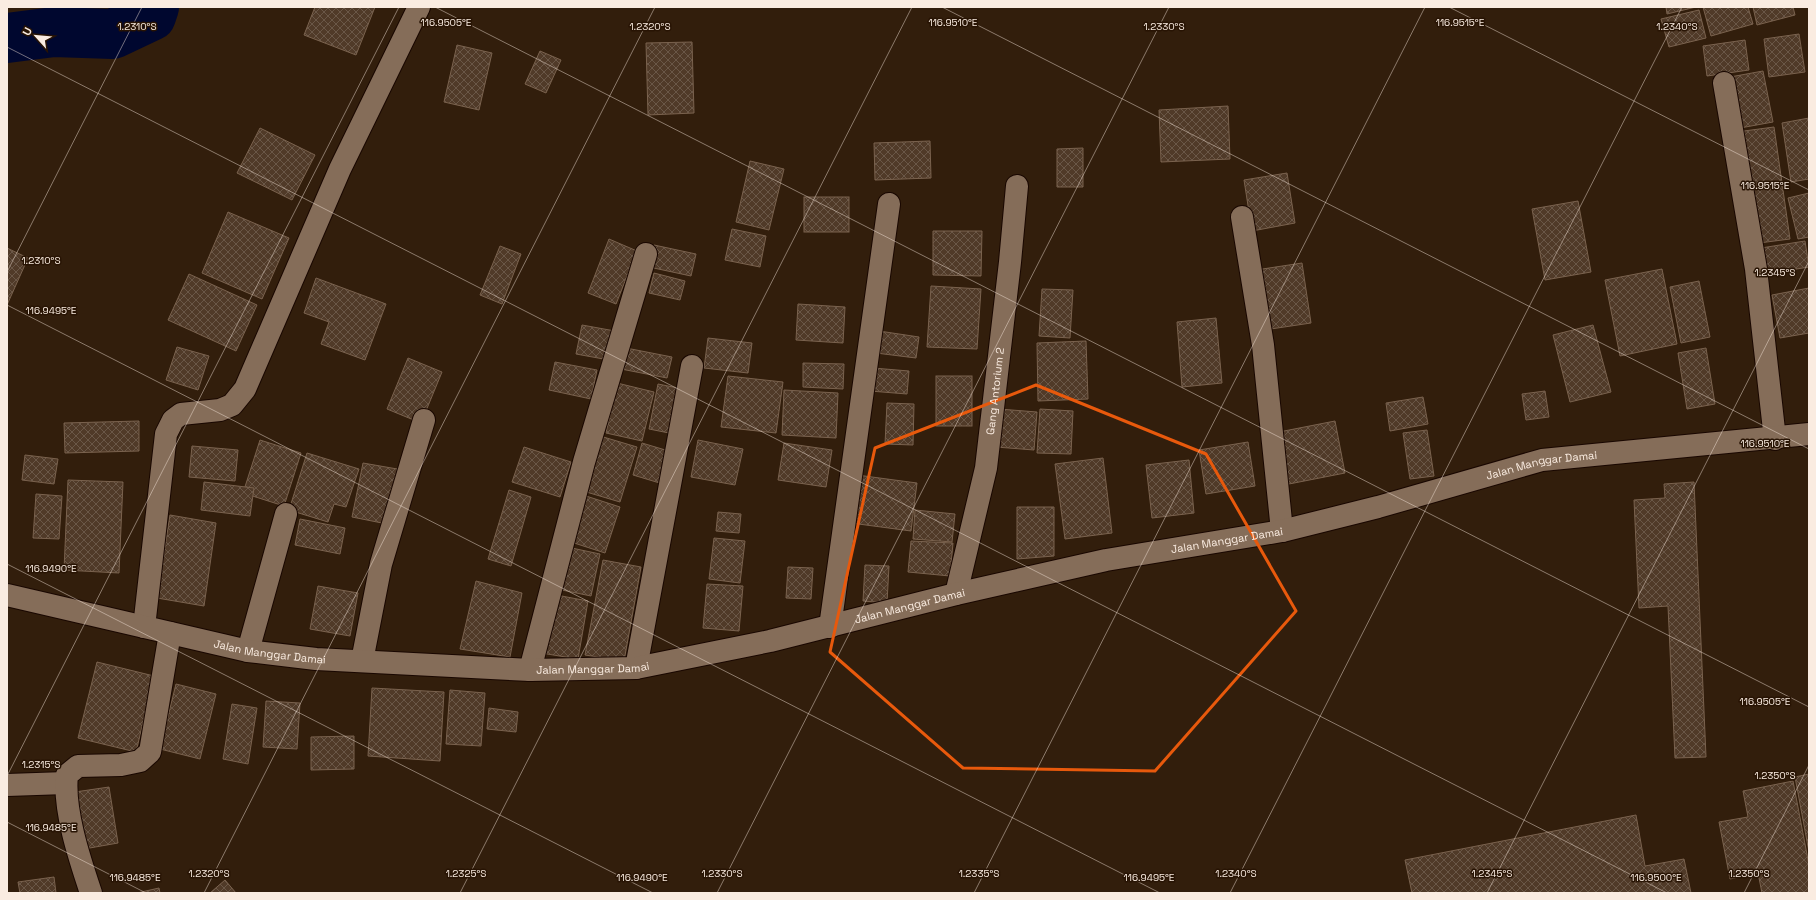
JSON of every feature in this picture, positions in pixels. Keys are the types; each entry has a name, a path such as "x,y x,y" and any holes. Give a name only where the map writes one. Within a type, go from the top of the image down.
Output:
{"street":[{"path":"144,627 166,434 173,420 181,414 220,410 232,405 245,389 340,169 419,7"},
{"path":"1724,83 1756,269 1775,439"},
{"name":"Gang Antorium 2","path":"956,594 986,468 1010,262 1017,186"},
{"path":"830,627 889,204"},
{"path":"1242,216 1263,345 1282,531"},
{"path":"530,670 584,462 646,254"},
{"path":"636,668 692,366"},
{"path":"362,661 382,564 424,420"},
{"name":"Jalan Manggar Damai","path":"12,596 248,650 316,659 530,670 636,668 770,641 956,594 1106,560 1282,531 1542,460 1775,439 1809,434"},
{"path":"248,650 286,514"},
{"path":"91,893 68,813 67,776 78,766 121,766 140,761 150,752 170,633"},
{"path":"7,785 66,783"}],"highlighted area":[{"path":"1036,385 1206,454 1296,611 1155,771 963,768 830,652 875,448"}],"building":[{"path":"315,7 375,7 356,55 304,35"},
{"path":"1666,7 1696,7 1667,14"},
{"path":"1703,7 1748,7 1753,24 1711,36"},
{"path":"1753,7 1793,7 1795,15 1757,25"},
{"path":"1699,10 1706,38 1669,47 1661,19"},
{"path":"1799,34 1805,72 1769,77 1764,39"},
{"path":"1745,40 1749,70 1707,76 1703,46"},
{"path":"692,42 694,113 648,115 646,43"},
{"path":"457,45 492,53 479,110 444,102"},
{"path":"540,51 561,60 546,93 525,84"},
{"path":"1763,71 1773,122 1740,128 1730,77"},
{"path":"1228,106 1230,159 1161,162 1159,110"},
{"path":"1809,118 1809,179 1791,182 1782,123"},
{"path":"1774,127 1790,239 1759,243 1744,131"},
{"path":"260,128 315,155 292,200 237,173"},
{"path":"930,141 931,178 875,180 874,143"},
{"path":"1083,148 1083,187 1057,187 1057,149"},
{"path":"750,161 784,169 769,230 736,222"},
{"path":"1287,173 1295,223 1252,231 1244,180"},
{"path":"1809,193 1809,237 1798,239 1788,198"},
{"path":"804,197 849,197 849,232 804,232"},
{"path":"1578,201 1591,272 1545,280 1532,209"},
{"path":"228,212 289,238 262,299 202,273"},
{"path":"732,229 766,236 760,267 725,260"},
{"path":"933,231 982,231 981,276 933,275"},
{"path":"609,239 637,251 616,304 588,293"},
{"path":"1805,241 1809,267 1765,274 1761,248"},
{"path":"654,245 696,254 691,276 649,267"},
{"path":"500,246 521,254 502,304 480,295"},
{"path":"7,248 28,258 7,305"},
{"path":"1302,263 1311,323 1264,330 1256,270"},
{"path":"1662,269 1677,344 1620,356 1605,280"},
{"path":"654,273 685,281 680,300 649,293"},
{"path":"189,274 257,305 236,351 168,320"},
{"path":"316,278 386,304 365,360 321,344 329,322 304,313"},
{"path":"1699,281 1710,337 1681,343 1670,287"},
{"path":"931,286 981,289 977,349 927,347"},
{"path":"1809,288 1809,333 1780,338 1772,295"},
{"path":"1042,289 1073,290 1070,338 1039,336"},
{"path":"798,304 845,307 843,343 796,340"},
{"path":"1216,318 1222,383 1182,387 1177,322"},
{"path":"582,325 615,331 609,360 576,354"},
{"path":"1593,325 1611,392 1570,402 1553,335"},
{"path":"879,331 919,337 916,358 876,353"},
{"path":"708,338 752,343 748,373 704,368"},
{"path":"1086,341 1088,399 1038,401 1037,343"},
{"path":"177,347 209,356 198,390 166,380"},
{"path":"626,348 672,357 667,378 621,369"},
{"path":"1706,348 1715,404 1687,409 1678,353"},
{"path":"408,358 442,372 421,423 387,409"},
{"path":"555,362 597,370 591,399 549,390"},
{"path":"803,363 844,364 843,389 803,387"},
{"path":"873,368 909,371 907,394 870,391"},
{"path":"728,376 783,382 776,433 721,427"},
{"path":"936,376 972,376 972,426 936,426"},
{"path":"617,383 654,392 642,441 606,433"},
{"path":"658,384 683,389 674,434 649,429"},
{"path":"784,390 838,393 836,438 782,435"},
{"path":"1545,391 1549,417 1526,420 1522,394"},
{"path":"1423,397 1428,424 1390,431 1386,403"},
{"path":"887,403 914,404 913,445 885,444"},
{"path":"999,409 1037,412 1034,450 996,447"},
{"path":"1040,409 1073,411 1071,454 1037,453"},
{"path":"139,421 139,451 65,453 64,423"},
{"path":"1335,421 1345,473 1289,484 1279,432"},
{"path":"1427,430 1434,476 1410,479 1403,433"},
{"path":"600,436 637,447 620,502 583,491"},
{"path":"260,440 301,453 284,506 243,493"},
{"path":"698,440 743,449 735,485 691,477"},
{"path":"1248,442 1255,486 1206,494 1199,450"},
{"path":"642,443 672,452 663,484 633,475"},
{"path":"784,443 832,450 826,487 778,480"},
{"path":"192,446 238,450 235,481 189,477"},
{"path":"524,447 571,462 560,497 512,482"},
{"path":"307,453 359,469 346,507 334,504 328,522 289,510"},
{"path":"25,455 58,459 54,484 22,480"},
{"path":"1103,458 1112,533 1065,539 1055,464"},
{"path":"1189,460 1194,513 1152,518 1146,465"},
{"path":"363,463 403,470 392,525 352,517"},
{"path":"857,475 917,483 911,531 851,523"},
{"path":"68,480 123,482 119,573 64,570"},
{"path":"204,482 254,488 250,516 201,510"},
{"path":"1694,482 1706,757 1675,758 1668,606 1639,608 1634,500 1665,498 1664,484"},
{"path":"509,490 531,497 511,566 488,559"},
{"path":"36,494 62,496 59,539 33,538"},
{"path":"583,495 620,507 605,553 568,541"},
{"path":"1017,507 1054,507 1054,556 1017,559"},
{"path":"915,510 955,514 952,542 913,539"},
{"path":"718,512 741,514 739,533 716,531"},
{"path":"170,515 216,523 204,606 157,598"},
{"path":"300,519 345,528 340,554 295,545"},
{"path":"714,538 745,541 740,583 709,579"},
{"path":"911,541 953,543 950,576 908,572"},
{"path":"567,547 600,554 591,596 557,589"},
{"path":"603,560 641,567 624,661 585,655"},
{"path":"865,565 889,566 887,603 863,601"},
{"path":"788,567 813,568 811,599 786,598"},
{"path":"476,581 522,593 510,657 460,649"},
{"path":"707,584 743,586 739,631 703,628"},
{"path":"318,586 358,593 350,636 310,629"},
{"path":"551,594 588,601 578,659 541,653"},
{"path":"97,662 154,676 136,752 78,738"},
{"path":"176,684 216,694 200,759 160,749"},
{"path":"372,688 444,692 440,761 368,756"},
{"path":"450,690 485,693 481,746 446,744"},
{"path":"266,701 300,703 297,749 263,747"},
{"path":"232,704 257,708 248,764 223,759"},
{"path":"489,708 518,712 516,732 487,729"},
{"path":"354,736 354,769 311,770 311,737"},
{"path":"1809,774 1809,852 1795,777"},
{"path":"1793,781 1809,865 1809,893 1762,893 1758,873 1730,879 1719,822 1748,817 1743,791"},
{"path":"109,787 118,843 84,849 75,792"},
{"path":"1636,815 1645,866 1684,859 1691,893 1412,893 1405,860"},
{"path":"54,877 56,893 20,893 18,882"},
{"path":"225,880 236,893 210,893"},
{"path":"159,888 160,893 137,893"}],"waterway":[{"path":"7,38 54,32 113,34 151,16 154,7"}]}
